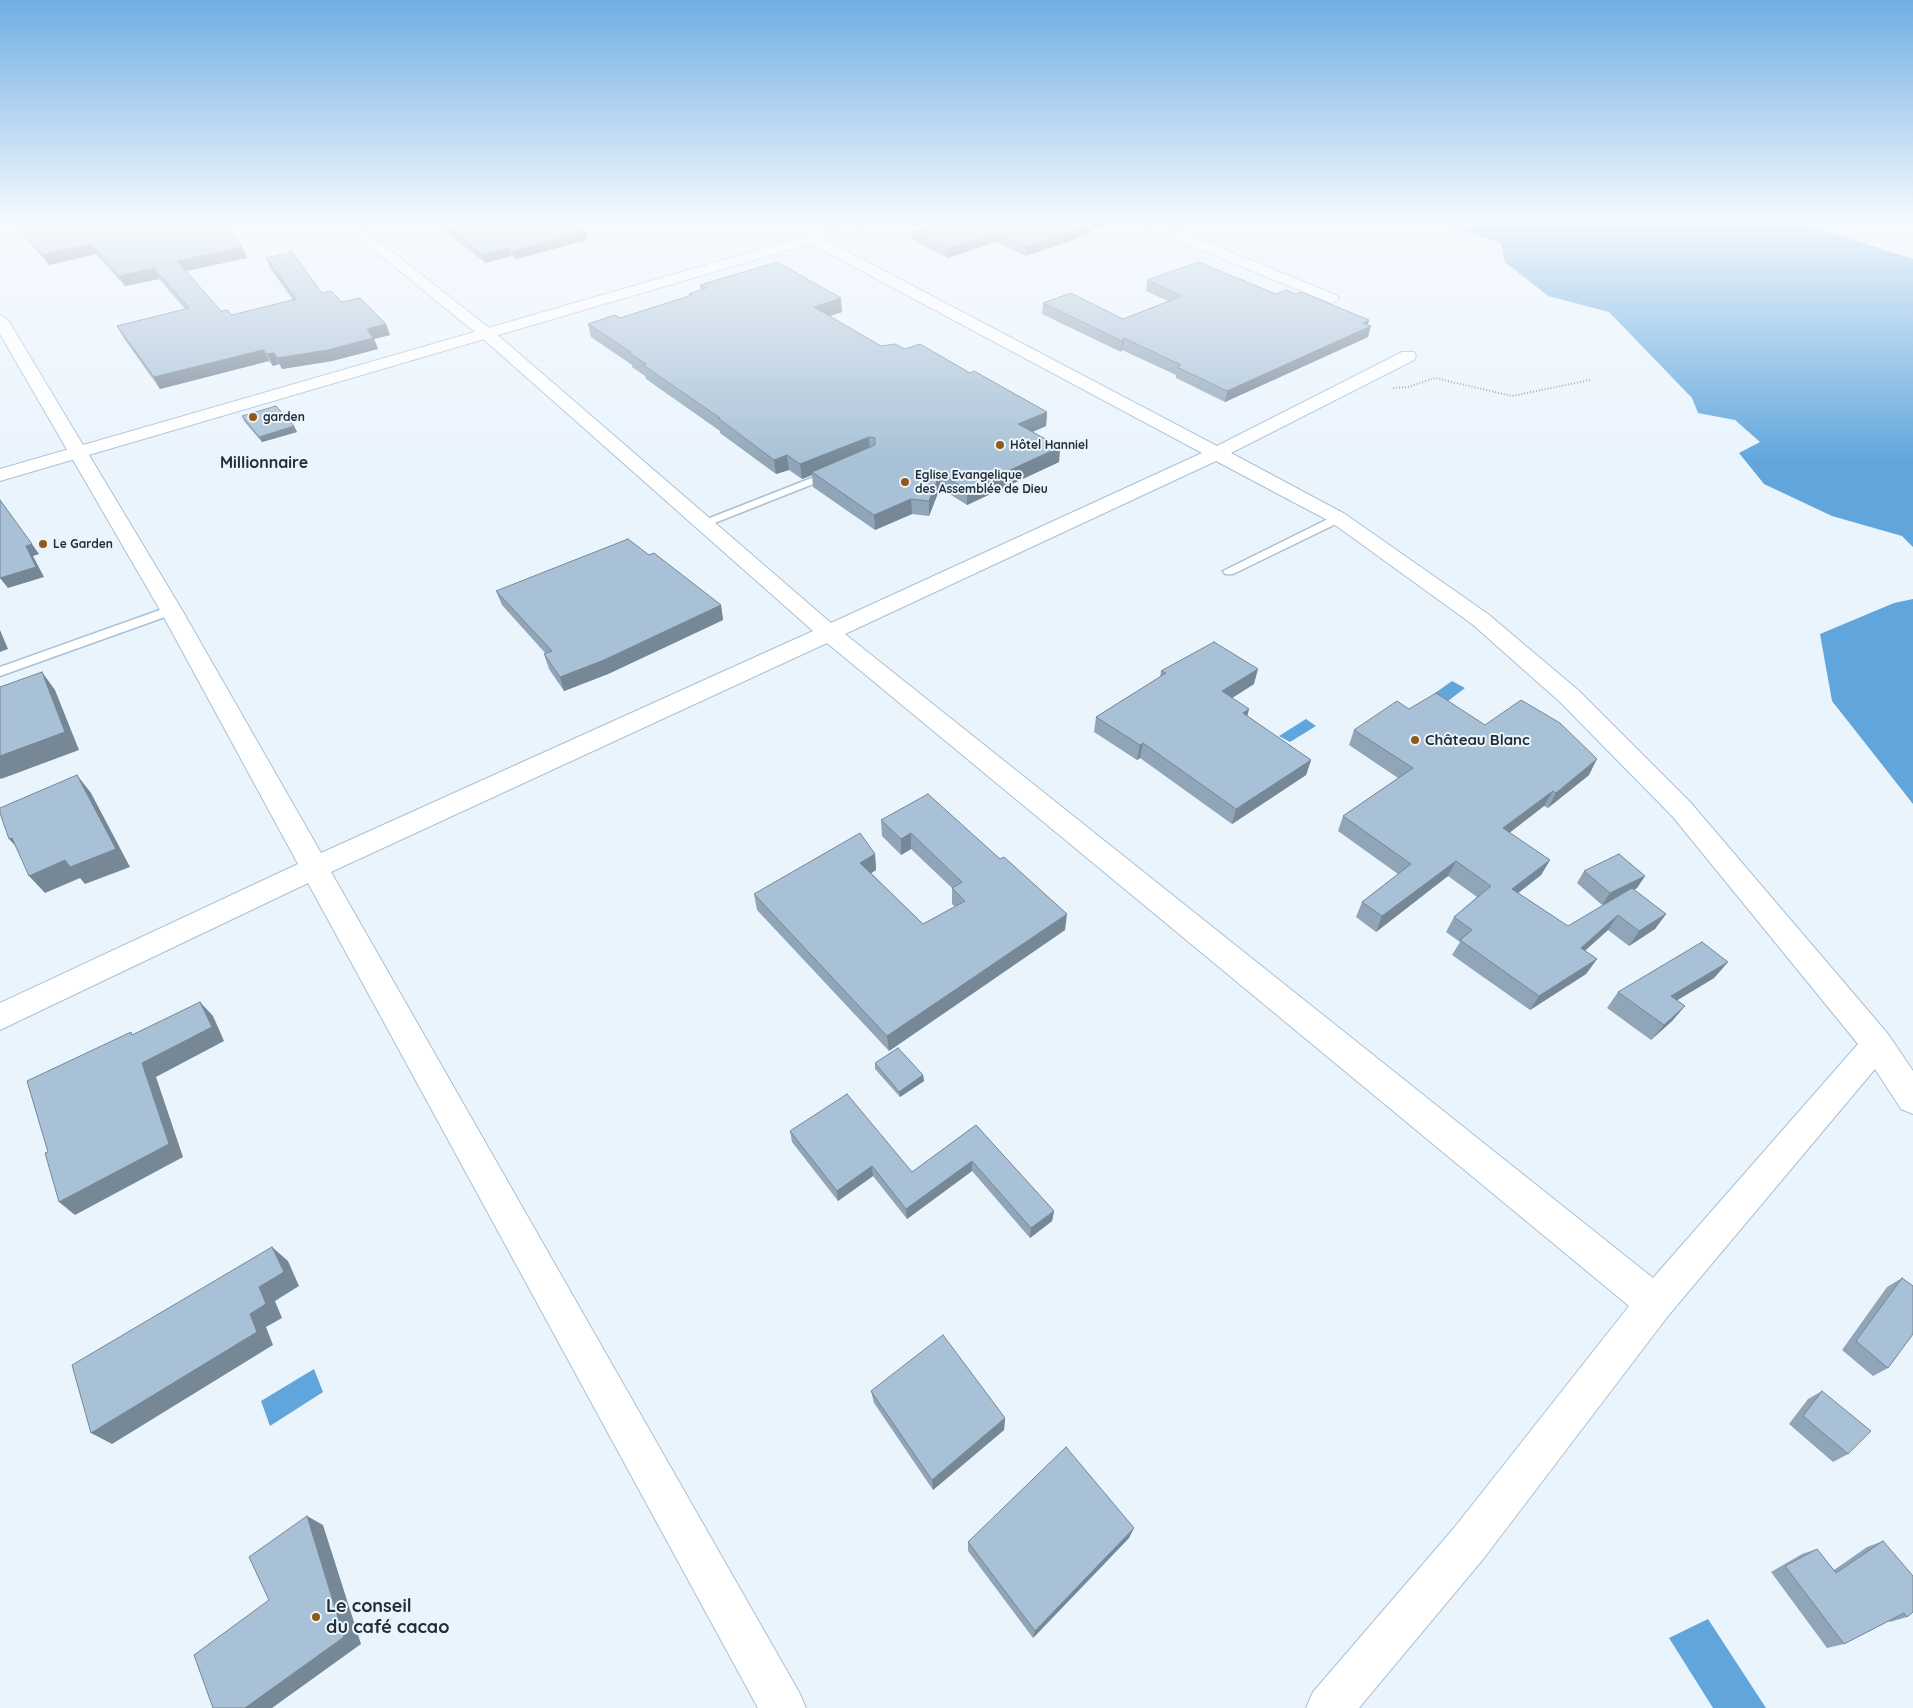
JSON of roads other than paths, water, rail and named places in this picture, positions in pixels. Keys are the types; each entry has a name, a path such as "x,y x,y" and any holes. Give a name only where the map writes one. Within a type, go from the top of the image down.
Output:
{"street":[{"path":"449,304 487,334 828,632 1655,1303"},
{"path":"0,475 487,334 583,304"},
{"path":"936,304 1218,452 1338,518 1480,619 1569,696 1682,810 1877,1044 1913,1099"},
{"path":"0,320 171,610 784,1708"},
{"path":"0,1017 314,868 1180,472 1408,356"},
{"path":"1329,1708 1469,1543 1655,1303 1877,1044"}],"lane":[{"path":"703,523 846,467"},
{"path":"1229,571 1338,518"},
{"path":"0,672 171,610"}],"water":[{"path":"1577,304 1913,304 1913,547 1902,536 1832,516 1764,484 1739,453 1760,442 1735,420 1698,413 1692,398 1609,312"},
{"path":"1913,599 1913,804 1832,701 1820,634 1894,603"},
{"path":"1452,681 1465,688 1448,701 1435,693"},
{"path":"1306,719 1316,726 1290,742 1279,736"},
{"path":"314,1369 323,1392 270,1426 261,1401"},
{"path":"1708,1619 1766,1708 1713,1708 1669,1638"}],"place":[{"name":"garden","path":"253,417"},
{"name":"Hôtel Hanniel","path":"1000,445"},
{"name":"Eglise Evangelique des Assemblée de Dieu","path":"905,482"},
{"name":"Le Garden","path":"43,544"},
{"name":"Château Blanc","path":"1415,740"},
{"name":"Le conseil du café cacao","path":"316,1617"}],"district":[{"name":"Millionnaire","path":"264,463"}]}
